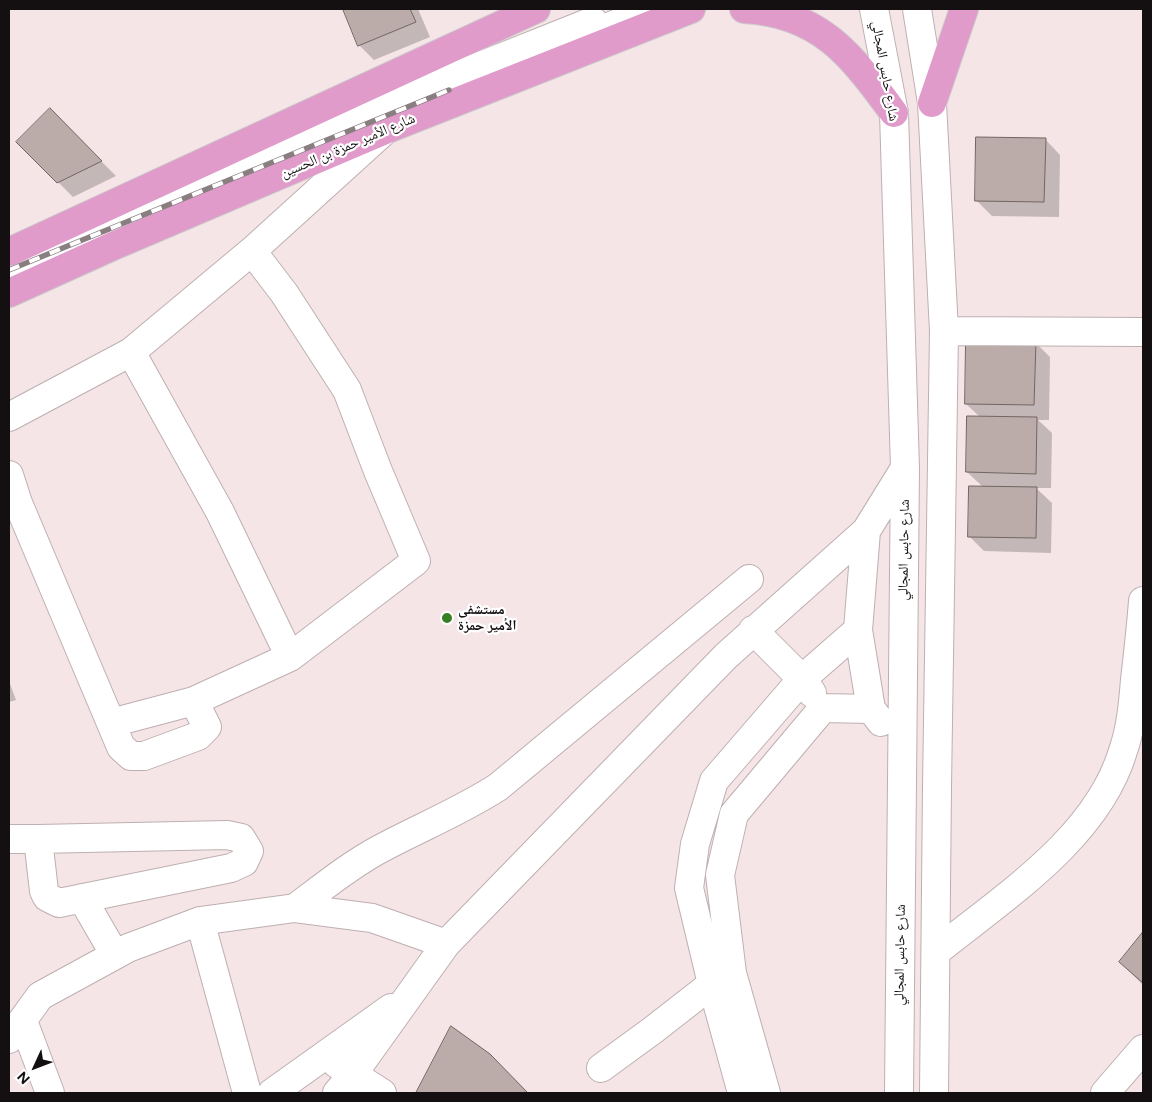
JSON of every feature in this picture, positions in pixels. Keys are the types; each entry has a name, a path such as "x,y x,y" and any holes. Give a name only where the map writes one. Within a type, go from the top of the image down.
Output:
{"main road":[{"path":"9,252 536,9"},
{"name":"شارع الأمير حمزة بن الحسين","path":"9,293 113,246 385,130 691,9"},
{"path":"744,9 782,14 803,22 821,32 851,58 894,112"},
{"path":"932,103 964,9"}],"street":[{"path":"9,266 178,191 622,9"},
{"path":"9,279 367,123 652,9"},
{"name":"شارع حابس المجالي","path":"874,9 894,112 905,468 899,1093"},
{"path":"917,9 932,103 944,331 937,787 938,1090"},
{"path":"9,417 131,352 252,251 385,130"},
{"path":"111,723 194,701 290,657 416,561 378,471 348,390 284,293 252,251"},
{"path":"944,331 1143,332"},
{"path":"131,352 220,512 290,657"},
{"path":"345,1084 446,944 719,663 866,531 905,468"},
{"path":"9,475 18,503 121,747 127,754 132,756 144,756 203,733 207,727 194,701"},
{"path":"866,531 858,630 871,709 901,750"},
{"path":"295,908 338,876 378,850 475,802 498,787 749,579"},
{"path":"937,951 1052,858 1090,814 1114,778 1124,751 1131,721 1143,600"},
{"path":"754,630 802,679 823,708"},
{"path":"742,1093 712,984 689,888 695,844 714,781 802,679 858,630"},
{"path":"823,708 871,709"},
{"path":"766,1093 732,973 720,875 734,814 823,708"},
{"path":"9,839 228,836 241,838 249,851 244,862 231,868 58,904 48,897 44,891 38,839"},
{"path":"82,898 115,955"},
{"path":"50,1093 16,1030 40,996 128,948 200,921 295,908 372,918 446,944"},
{"path":"200,921 247,1093"},
{"path":"601,1068 712,984"},
{"path":"272,1093 410,994"},
{"path":"1105,1093 1143,1049"},
{"path":"324,1056 345,1084 382,1093"}],"building":[{"path":"343,9 410,9 416,22 358,46"},
{"path":"50,108 102,161 57,183 16,142"},
{"path":"976,137 1046,138 1044,202 975,201"},
{"path":"966,340 1036,341 1034,405 965,404"},
{"path":"967,416 1037,417 1036,474 966,472"},
{"path":"969,486 1037,487 1036,538 968,537"},
{"path":"1143,932 1143,983 1119,962"},
{"path":"451,1026 490,1054 528,1093 416,1093"}],"railway":[{"path":"9,270 449,90"}],"place":[{"name":"مستشفى الأمير حمزة","path":"447,618"}]}
